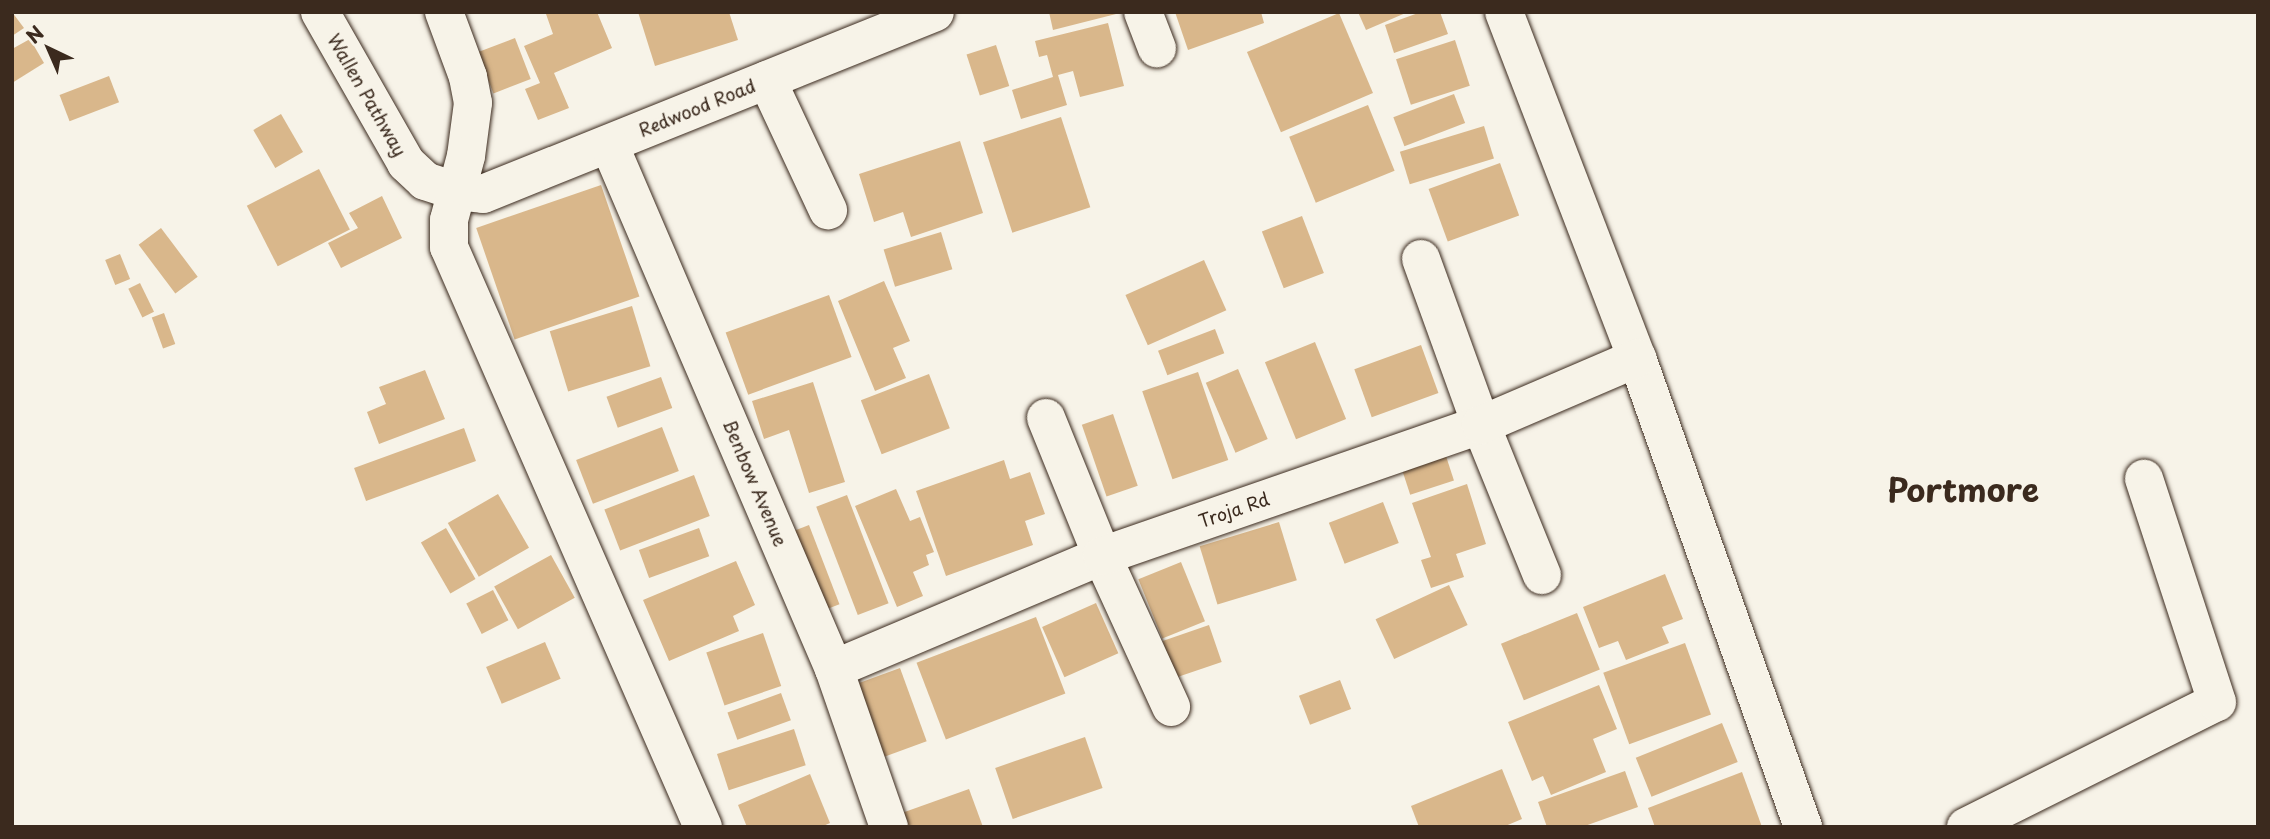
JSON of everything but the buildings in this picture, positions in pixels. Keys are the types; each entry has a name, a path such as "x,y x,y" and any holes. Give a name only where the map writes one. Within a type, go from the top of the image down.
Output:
{"street":[{"name":"Wallen Pathway","path":"320,12 406,163 425,181 456,191"},
{"path":"444,12 468,77 473,103 466,156 449,219 449,247 703,827"},
{"name":"Redwood Road","path":"456,191 483,194 935,12"},
{"path":"1143,12 1157,48"},
{"path":"1504,12 1637,358 1803,827"},
{"path":"767,80 828,210"},
{"name":"Benbow Avenue","path":"609,144 834,669 889,827"},
{"path":"1421,259 1481,425 1542,575"},
{"name":"Troja Rd","path":"834,669 1102,556 1481,425 1637,358"},
{"path":"1046,418 1102,556 1171,707"},
{"path":"1966,827 2217,702 2144,479"}],"district":[{"name":"Portmore","path":"1963,489"}]}
